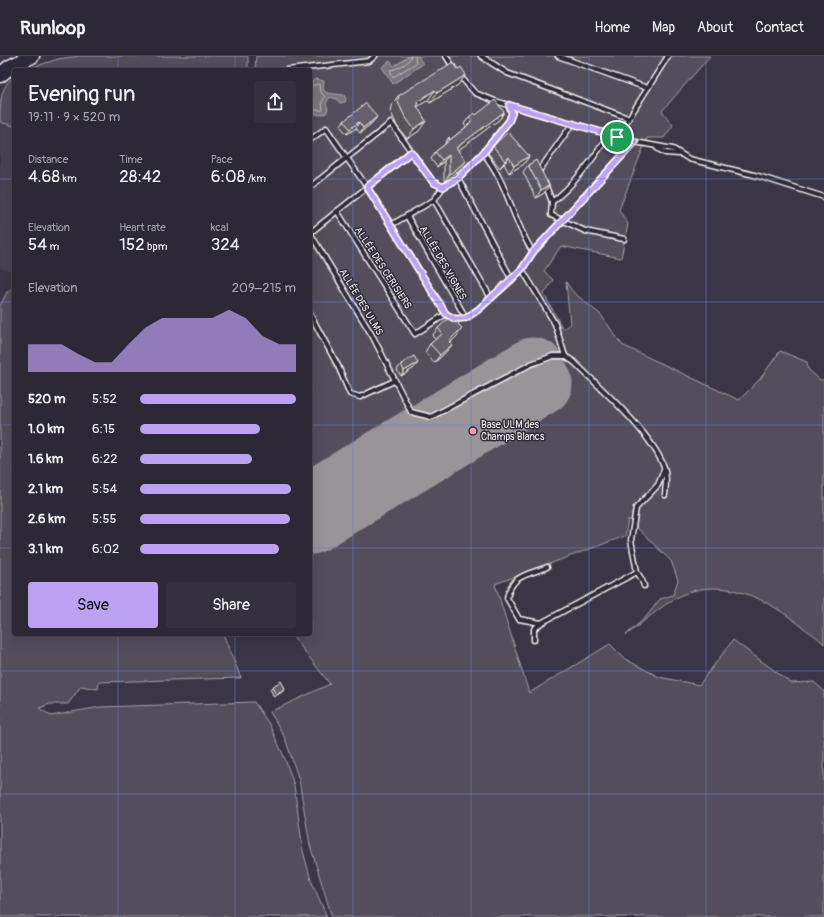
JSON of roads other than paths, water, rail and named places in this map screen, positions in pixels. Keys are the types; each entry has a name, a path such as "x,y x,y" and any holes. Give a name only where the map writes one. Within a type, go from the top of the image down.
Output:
{"highway":[{"path":"0,75 10,67 32,56"}],"lane":[{"path":"305,68 369,61 375,56"},
{"path":"446,56 463,81 475,93 509,105 656,147 665,153 679,154 689,159 758,176 824,197"},
{"path":"482,56 507,73 628,118"},
{"path":"558,56 647,88"},
{"path":"617,137 668,56"},
{"path":"391,225 434,200 443,187 458,178 483,153 509,121 512,113 509,105"},
{"path":"312,185 391,123 433,182 443,187"},
{"path":"573,123 539,170 548,188 552,202 551,215 585,231 624,239"},
{"path":"312,138 326,128 367,187 446,314 455,319 466,318 512,280 522,269 533,252 635,142"},
{"path":"552,202 568,189 592,162 609,134"},
{"path":"312,231 411,152"},
{"path":"483,153 494,166 524,239 533,252"},
{"path":"458,178 512,280"},
{"path":"434,200 491,298"},
{"name":"ALLÉE DES CERISIERS","path":"337,211 415,334 446,314"},
{"name":"ALLÉE DES VIGNES","path":"407,216 466,318"},
{"name":"ALLÉE DES ULMS","path":"312,236 373,337 411,412 431,417 531,364 552,356 566,356"},
{"path":"522,269 555,324 566,356 574,362 647,437 665,468 665,495"},
{"path":"312,318 338,366 350,394 360,397 394,381"},
{"path":"644,586 637,572 631,540 636,508 658,485 665,468"},
{"path":"540,623 520,619 508,598 509,588 514,580 548,567"},
{"path":"534,640 534,630 540,623 637,572"}],"water":[{"path":"409,56 418,56 423,64 393,84 382,67 390,61 394,66"},
{"path":"315,79 324,81 323,89 327,93 344,95 346,99 345,102 340,103 337,99 330,97 326,103 328,109 326,113 320,115 314,113 312,114 312,82"}],"place":[{"name":"Base ULM des Champs Blancs","path":"473,431"}]}
